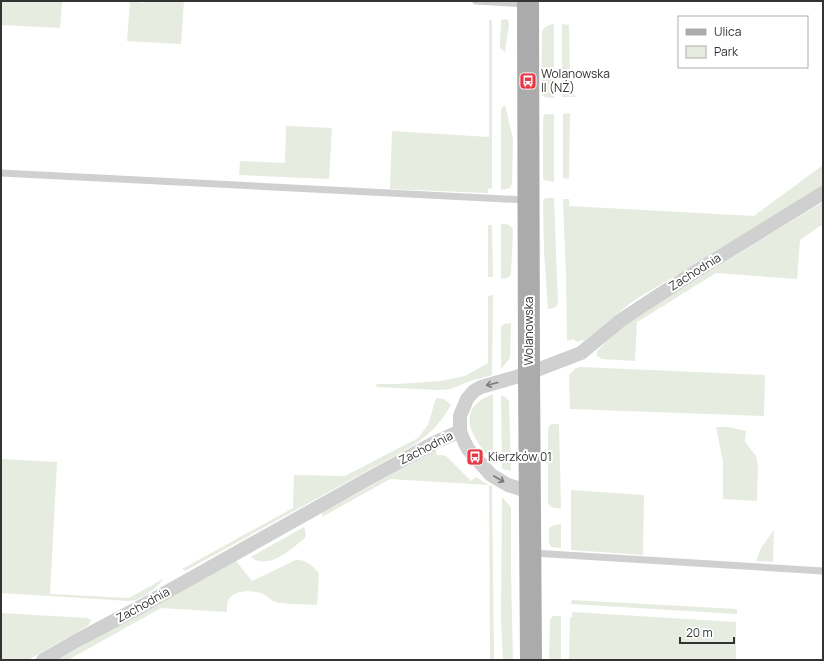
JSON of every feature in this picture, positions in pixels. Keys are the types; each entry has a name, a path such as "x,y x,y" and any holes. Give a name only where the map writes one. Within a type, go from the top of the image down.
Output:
{"main road":[{"name":"Wolanowska","path":"528,2 530,553 532,660"}],"street":[{"name":"Zachodnia","path":"43,660 76,640 140,607 388,468 434,443 460,431 460,416 462,408 474,391 481,387 529,373 581,353 621,320 687,277 823,193"},
{"path":"460,431 468,449 491,475 508,484 530,492"}],"lane":[{"path":"476,1 528,2"},
{"path":"1,173 528,200"},
{"path":"530,553 823,571"}],"green space":[{"path":"1,1 62,1 60,28 1,25"},
{"path":"130,1 141,3 148,1 184,1 181,44 127,41"},
{"path":"489,20 492,20 492,188 488,189 488,193 390,189 392,131 489,137"},
{"path":"501,20 508,20 509,24 505,52 500,48"},
{"path":"554,24 554,98 544,97 541,93 542,32 545,27"},
{"path":"562,24 569,25 570,91 576,97 562,97"},
{"path":"505,105 513,139 512,184 507,189 501,190 501,109"},
{"path":"570,113 569,179 563,178 563,114"},
{"path":"546,114 554,114 554,182 543,178 543,118"},
{"path":"286,126 332,128 329,179 239,175 240,161 285,163"},
{"path":"823,165 823,187 633,301 585,340 576,342 574,339 567,341 563,199 569,199 569,206 754,216"},
{"path":"554,198 558,303 556,307 548,309 544,250 543,202 544,199"},
{"path":"823,202 823,226 820,226 800,240 797,279 716,273 637,321 635,361 602,359 597,356 597,351 618,330 636,317"},
{"path":"501,224 508,225 513,230 511,273 510,276 505,279 501,278"},
{"path":"488,225 492,225 493,277 488,277"},
{"path":"493,295 492,375 470,381 451,389 438,390 377,387 376,384 440,381 465,376 488,363 488,296"},
{"path":"511,323 510,358 501,369 501,327 504,324"},
{"path":"576,368 765,375 764,416 570,409 569,375"},
{"path":"493,394 493,462 476,440 470,423 470,415 473,407 482,399"},
{"path":"501,395 509,401 511,471 502,469"},
{"path":"436,398 444,399 451,405 435,427 414,445 185,571 182,569 293,508 294,475 345,476 418,438 428,425"},
{"path":"552,424 559,424 561,508 551,507 548,502 548,429"},
{"path":"716,427 729,427 746,431 745,442 756,456 758,466 757,501 723,499 723,462"},
{"path":"436,450 437,455 446,456 471,481 476,477 492,486 494,660 490,660 489,485 390,479 322,517 322,513"},
{"path":"1,459 57,462 50,594 129,598 163,579 161,582 143,596 136,600 129,601 1,593"},
{"path":"571,490 644,495 643,555 571,550"},
{"path":"502,497 511,507 513,660 503,660 501,618"},
{"path":"561,524 561,548 551,547 549,543 549,528 554,525"},
{"path":"304,527 306,534 305,538 280,557 272,560 258,561 251,557"},
{"path":"774,530 773,562 756,561 761,548"},
{"path":"296,560 306,562 319,573 317,605 281,603 273,601 263,594 244,591 231,596 228,600 227,612 161,608 68,660 57,660 236,561 252,581"},
{"path":"572,600 737,609 737,614 571,604"},
{"path":"572,612 736,622 736,660 569,660 570,617 572,617"},
{"path":"1,613 87,618 91,620 89,625 28,660 1,660"},
{"path":"553,616 561,616 561,660 549,660 550,621"}],"place":[{"name":"Wolanowska II (NŻ)","path":"528,81"},
{"name":"Kierzków 01","path":"475,457"}]}
